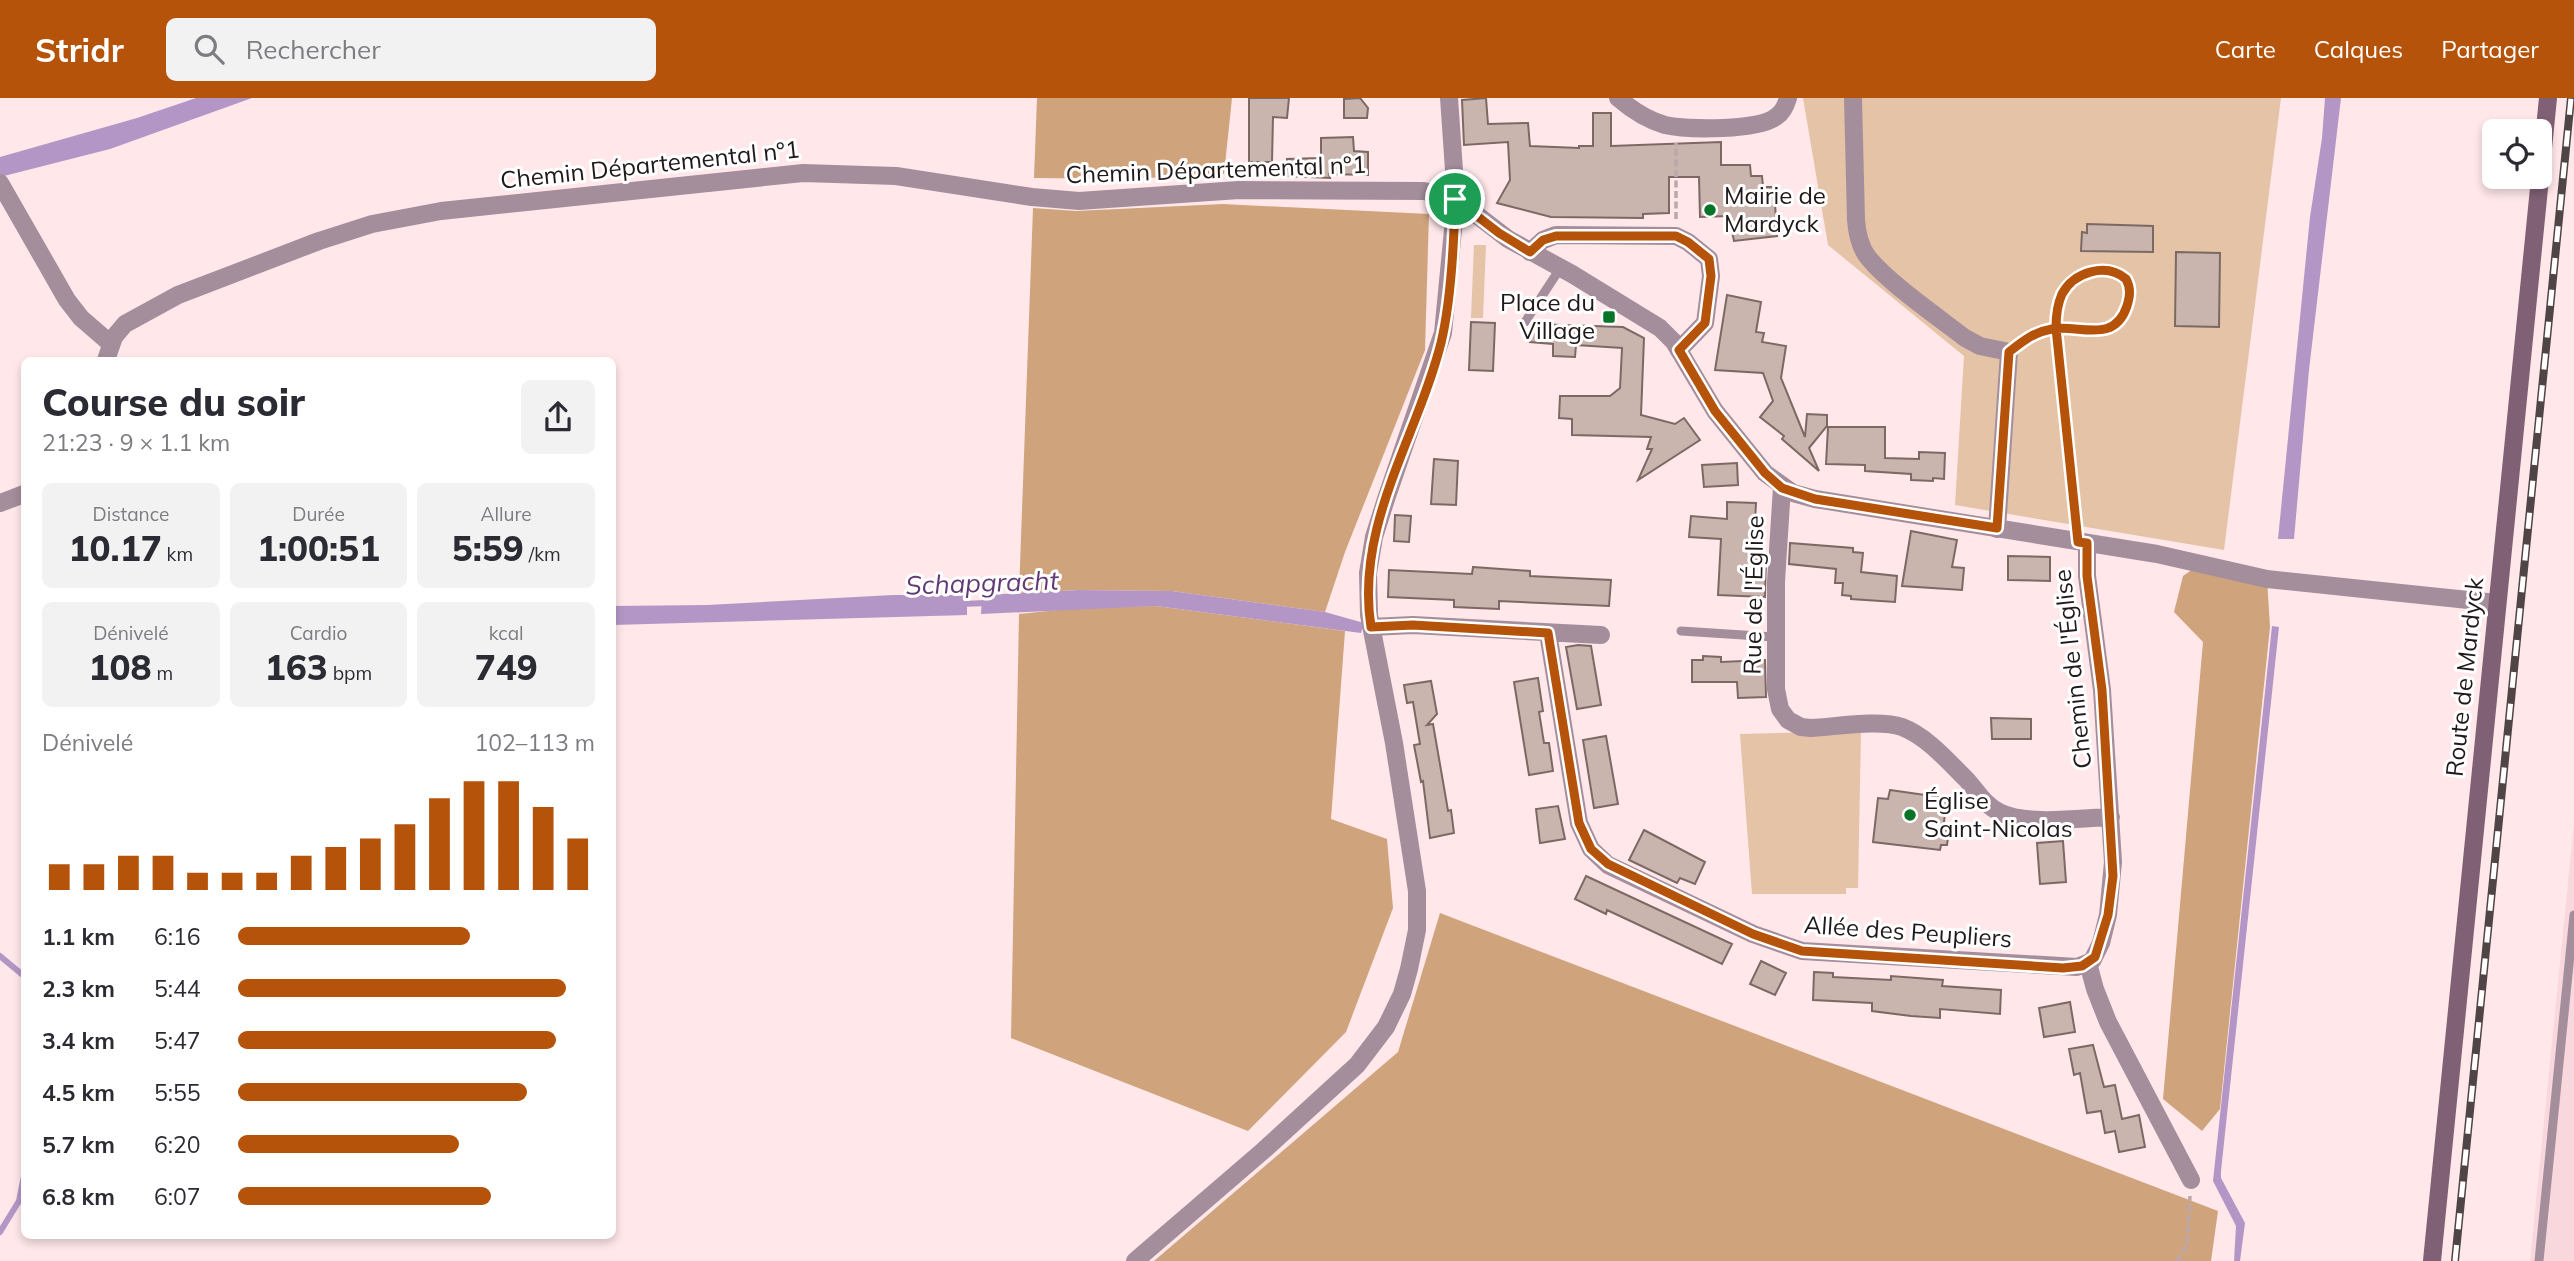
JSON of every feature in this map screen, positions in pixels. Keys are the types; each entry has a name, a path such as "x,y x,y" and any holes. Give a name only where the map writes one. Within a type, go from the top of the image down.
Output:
{"main road":[{"name":"Route de Mardyck","path":"2432,1261 2548,98"}],"street":[{"path":"1135,1261 1347,1075 1375,1045 1402,994 1415,943 1417,891 1367,596 1371,549 1385,499 1441,342 1455,199 1450,98"},
{"path":"1618,98 1647,119 1676,127 1763,123 1778,116 1788,98"},
{"path":"1853,98 1856,229 1861,245 1869,258 1965,338 1980,346 2009,352 1997,528"},
{"name":"Chemin Départemental n°1","path":"109,353 125,324 178,295 301,247 372,224 441,211 795,173 859,173 905,177 1032,197 1079,201 1289,189 1424,191 1455,199 1499,233 1562,267 1660,328 1679,350 1719,417 1765,473 1782,488 1815,499 2157,554 2267,579 2497,603"},
{"path":"0,183 67,300 109,353"},
{"path":"1530,252 1543,240 1556,236 1676,236 1706,255 1712,269 1705,323 1679,350"},
{"name":"Rue de l'Église","path":"1782,488 1774,637 1778,700 1788,720 1801,727 1811,728 1891,725 1919,737 1998,812 2024,818 2111,817"},
{"path":"0,503 21,495"},
{"name":"Chemin de l'Église","path":"2083,542 2101,676 2113,876 2101,943 2095,957 2088,963"},
{"path":"1371,627 1413,625 1601,635"},
{"name":"Allée des Peupliers","path":"1548,633 1579,823 1591,849 1615,869 1753,934 1813,953 2063,968 2088,963"},
{"path":"2088,963 2108,1022 2191,1180"}],"lane":[{"path":"1525,322 1562,267"},
{"path":"2009,352 2031,335 2056,328 2090,331 2107,329 2120,318 2129,302 2129,285 2126,279 2106,270 2097,270 2079,277 2061,295 2056,328 2083,542"},
{"path":"1681,631 1774,637"},
{"path":"2539,1261 2574,915"}],"path":[{"path":"1676,127 1676,236"},
{"path":"2177,1261 2187,1245 2191,1180"}],"shaded area":[{"path":"196,98 252,98 110,149 0,177 0,157 137,118"},
{"path":"1037,98 1232,98 1224,174 1128,179 1034,178"},
{"path":"1803,98 2281,98 2224,550 1955,505 1964,356 1828,245"},
{"path":"2325,98 2341,98 2309,370 2294,539 2278,539 2310,217"},
{"path":"1223,204 1429,214 1425,350 1345,552 1325,612 1172,591 1079,590 1019,593 1033,208 1076,211"},
{"path":"1474,245 1486,245 1483,318 1471,318"},
{"path":"2200,564 2267,579 2270,627 2220,1109 2202,1131 2163,1099 2203,642 2174,612 2183,576"},
{"path":"1079,590 1172,591 1325,612 1364,623 1361,633 1156,606 981,614 982,595"},
{"path":"893,595 967,595 967,615 616,625 616,606 707,605"},
{"path":"1156,606 1345,631 1331,819 1387,839 1393,908 1346,1032 1248,1131 1011,1038 1019,614 1087,607"},
{"path":"2272,626 2279,627 2221,1171 2221,1178 2245,1223 2240,1261 2234,1261 2236,1226 2213,1181"},
{"path":"1861,731 1858,888 1846,888 1846,894 1752,894 1740,734"},
{"path":"2574,823 2574,1261 2530,1261"},
{"path":"1440,913 2218,1211 2211,1261 1154,1261 1398,1052"}],"building":[{"path":"1249,98 1289,98 1287,118 1273,117 1272,162 1249,162"},
{"path":"1360,98 1368,108 1367,118 1344,118 1344,99"},
{"path":"1486,98 1488,124 1528,123 1530,146 1593,146 1593,113 1611,113 1611,146 1721,142 1721,165 1750,165 1751,176 1762,176 1763,187 1774,187 1777,236 1734,241 1729,216 1700,217 1699,177 1669,177 1669,213 1643,214 1643,218 1551,217 1497,203 1510,180 1508,142 1464,145 1462,100"},
{"path":"1353,137 1354,151 1368,152 1368,175 1329,174 1330,178 1288,176 1287,159 1321,158 1321,138"},
{"path":"2087,224 2153,226 2153,252 2081,251 2082,232 2087,233"},
{"path":"2176,252 2220,253 2219,327 2175,326"},
{"path":"1727,295 1761,302 1756,332 1764,333 1762,342 1786,346 1781,378 1805,437 1807,414 1827,415 1827,426 1809,448 1819,471 1782,439 1784,436 1760,417 1773,401 1763,373 1715,370"},
{"path":"1471,322 1495,323 1493,371 1469,370"},
{"path":"1532,324 1623,327 1644,338 1641,415 1675,424 1684,418 1700,440 1638,480 1652,449 1647,449 1651,437 1572,435 1572,419 1559,418 1560,396 1610,396 1620,388 1622,348 1576,345 1575,357 1553,356 1553,344 1530,342"},
{"path":"1828,427 1885,427 1885,458 1919,459 1919,452 1945,453 1944,479 1911,480 1911,474 1865,471 1865,465 1826,464"},
{"path":"1434,459 1458,461 1456,505 1431,504"},
{"path":"1737,463 1738,485 1704,487 1702,465"},
{"path":"1727,502 1756,503 1753,558 1766,559 1765,597 1718,595 1721,539 1689,537 1691,516 1727,519"},
{"path":"1395,515 1411,516 1409,542 1394,541"},
{"path":"1911,531 1957,540 1952,567 1964,568 1962,590 1902,586"},
{"path":"1790,543 1853,548 1853,552 1863,553 1861,572 1897,576 1895,602 1851,599 1851,596 1842,595 1843,583 1835,583 1836,569 1789,564"},
{"path":"2008,556 2050,557 2050,581 2008,580"},
{"path":"1473,567 1530,571 1530,576 1611,580 1609,606 1499,601 1499,609 1454,607 1454,600 1388,597 1389,570 1472,574"},
{"path":"1591,646 1601,705 1577,709 1566,647"},
{"path":"1703,656 1721,657 1721,662 1765,660 1766,697 1738,698 1737,682 1692,682 1692,660 1703,660"},
{"path":"1538,678 1543,711 1539,712 1544,743 1549,743 1553,771 1529,775 1514,682"},
{"path":"1431,681 1437,714 1427,725 1433,724 1454,833 1430,838 1423,781 1421,782 1414,745 1420,744 1413,702 1407,703 1404,685"},
{"path":"1991,718 2031,719 2031,739 1992,739"},
{"path":"1606,736 1618,804 1594,808 1583,740"},
{"name":"Église Saint-Nicolas","path":"1890,790 1947,798 1943,830 1949,831 1947,845 1941,845 1940,850 1873,842 1878,798 1888,799"},
{"path":"1558,806 1565,839 1540,843 1536,809"},
{"path":"1644,830 1705,862 1695,884 1680,878 1677,883 1629,860"},
{"path":"2063,841 2066,882 2040,884 2037,843"},
{"path":"1586,876 1732,944 1722,964 1607,910 1606,914 1575,899"},
{"path":"1761,961 1786,973 1775,995 1750,984"},
{"path":"1814,972 1833,973 1833,977 1891,980 1891,976 1943,980 1942,986 2001,990 2000,1014 1940,1009 1940,1018 1911,1016 1872,1011 1872,1003 1813,1000"},
{"path":"2070,1002 2075,1032 2044,1037 2039,1008"},
{"path":"2093,1045 2104,1087 2115,1085 2122,1119 2139,1115 2145,1147 2119,1152 2115,1131 2105,1133 2101,1111 2087,1113 2080,1073 2074,1075 2069,1049"}],"waterway":[{"name":"Schapgracht","path":"960,604 988,603"},
{"path":"0,956 21,974"},
{"name":"Schapgracht","path":"0,1232 19,1201 21,1191"}],"railway":[{"path":"2455,1261 2571,98"}],"place":[{"name":"Mairie de Mardyck","path":"1710,210"},
{"name":"Place du Village","path":"1609,317"},
{"name":"Église Saint-Nicolas","path":"1910,815"}],"route":[{"path":"1455,199 1441,342 1385,499 1371,549 1367,596 1371,627 1413,625 1548,633 1578,817 1591,849 1602,860 1623,873 1753,934 1813,953 2063,968 2082,966 2092,961 2101,943 2112,889 2111,817 2101,676 2087,576 2087,543 2078,542 2056,328 2061,295 2071,282 2097,270 2113,272 2126,279 2129,285 2129,302 2120,318 2107,329 2090,331 2056,328 2031,335 2009,352 1997,528 1815,499 1793,493 1772,481 1724,424 1699,387 1679,350 1705,323 1712,269 1706,255 1688,242 1676,236 1556,236 1543,240 1530,252 1499,233 1455,199"}]}
